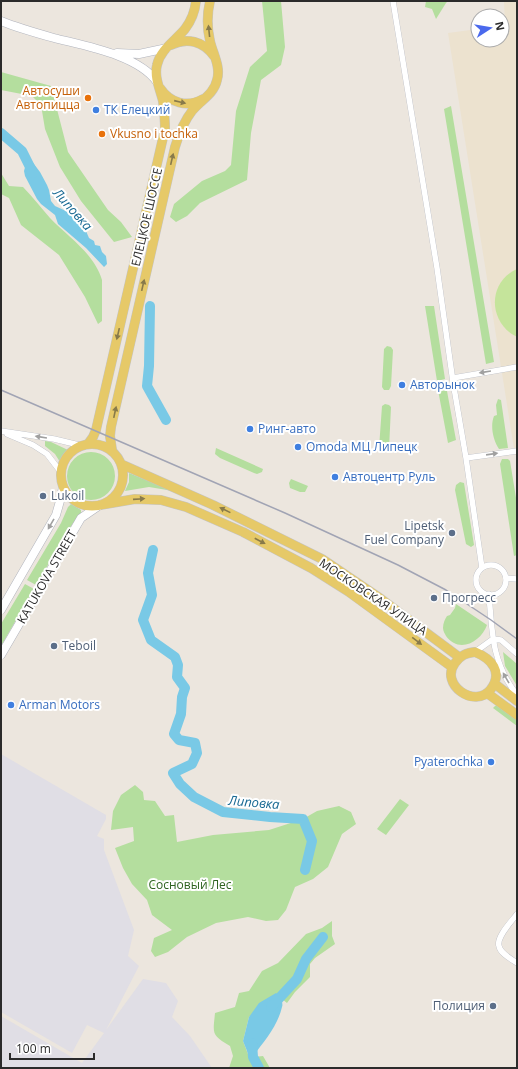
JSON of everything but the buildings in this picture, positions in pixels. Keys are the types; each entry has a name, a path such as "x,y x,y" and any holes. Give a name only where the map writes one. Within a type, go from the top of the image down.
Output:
{"main road":[{"name":"ЕЛЕЦКОЕ ШОССЕ","path":"84,445 93,437 96,430 164,133 165,114 158,84 156,66 160,56 186,28 191,18 196,1"},
{"name":"ЕЛЕЦКОЕ ШОССЕ","path":"112,450 110,436 113,420 175,147 185,122 192,111 213,90 217,81 218,70 209,30 210,1"},
{"path":"1,21 41,34 108,52 135,64 150,74 170,99 180,103 196,102 206,97"},
{"path":"108,52 139,54 167,48 180,42 194,42 207,48 216,60"},
{"path":"84,445 100,445 112,450 121,464 123,472 120,488 112,499 100,505 85,506 70,498 63,487 60,471 65,458 69,453 84,445"},
{"name":"МОСКОВСКАЯ УЛИЦА","path":"121,464 213,504 322,559 382,599 459,657"},
{"name":"KATUKOVA STREET","path":"1,610 56,515 63,487"},
{"name":"МОСКОВСКАЯ УЛИЦА","path":"100,505 135,499 161,500 186,507 243,532 311,568 350,592 452,667"},
{"name":"KATUKOVA STREET","path":"1,655 81,518 100,505"},
{"path":"475,652 484,655 489,660 496,672 495,684 487,693 474,697 460,692 454,686 451,672 452,667 459,657 466,653 475,652"},
{"path":"495,684 517,701"},
{"path":"487,693 517,715"}],"street":[{"path":"393,1 437,268 482,568"},
{"path":"453,378 517,367"},
{"path":"1,431 84,445"},
{"path":"1,431 33,445 47,454 60,471"},
{"path":"466,458 517,451"},
{"path":"487,566 498,566 506,578 503,589 494,594 489,594 481,590 477,581 479,572 482,568 487,566"},
{"path":"506,578 517,579"},
{"path":"489,594 493,639 497,659 502,671 517,695"},
{"path":"475,652 493,639 500,640 517,654"},
{"path":"496,672 497,659"},
{"path":"517,914 499,939 498,946 517,963"}],"shaded area":[{"path":"504,1 517,1 517,455 515,455 448,33 470,30 470,48 510,48 510,8 504,8"},
{"path":"1,754 106,815 106,819 97,836 104,839 104,850 134,930 128,956 139,966 106,1030 143,979 166,983 178,1001 172,1017 190,1036 212,1068 1,1068 1,1016 82,1063 104,1033 87,1025 72,1053 1,1012"}],"green space":[{"path":"262,1 281,1 285,47 281,65 261,80 251,133 247,180 200,203 187,216 176,222 170,217 174,204 202,181 225,171 231,165 236,111 250,67 267,51"},
{"path":"426,1 448,1 436,19 432,9 425,7"},
{"path":"1,72 51,86 68,152 108,210 121,222 132,237 114,242 81,201 60,167 45,129 41,105 32,96 1,90"},
{"path":"451,106 494,362 486,364 444,109"},
{"path":"1,173 9,186 23,187 50,218 80,246 93,262 102,280 102,321 98,324 85,297 59,255 21,225 9,198 1,194"},
{"path":"517,269 517,337 507,331 501,322 496,313 495,303 496,293 500,283 507,275"},
{"path":"425,306 434,306 445,379 437,381"},
{"path":"387,346 391,347 393,350 391,386 389,390 384,390 382,387 384,349"},
{"path":"438,390 447,391 456,440 448,443"},
{"path":"498,399 501,400 508,448 499,449 492,428 494,416 497,415 496,405"},
{"path":"385,404 391,407 389,449 385,452 381,451 379,448 382,406"},
{"path":"45,441 51,442 68,450 60,462 55,454 45,446"},
{"path":"216,448 263,469 262,472 257,474 254,473 220,458 215,454"},
{"path":"86,452 96,452 105,456 111,462 114,467 114,485 105,496 96,500 86,500 77,496 71,490 67,481 67,471 71,462 77,456"},
{"path":"502,459 508,459 510,461 517,504 517,555 514,556 500,464"},
{"path":"129,473 173,491 149,487 125,491 129,482"},
{"path":"291,479 308,486 305,492 300,492 290,488 289,483"},
{"path":"460,482 464,483 474,545 471,547 466,544 455,490 456,485"},
{"path":"71,504 81,510 81,514 73,523 36,585 27,580"},
{"path":"25,584 34,589 1,646 1,624"},
{"path":"456,604 487,625 480,636 469,644 457,644 451,641 446,636 443,629 447,616 450,615"},
{"path":"503,652 517,664 517,686 505,666"},
{"path":"499,704 517,719 517,726 493,708"},
{"name":"Сосновый Лес","path":"135,785 143,792 144,800 155,801 165,816 174,815 177,842 213,835 269,830 303,819 317,811 339,806 351,812 356,824 342,834 328,867 313,879 295,887 286,910 278,920 266,921 248,917 216,923 187,937 168,952 155,957 151,951 154,938 172,930 152,915 147,900 132,884 123,868 115,848 134,841 133,827 111,830 113,811 121,795"},
{"path":"400,799 409,805 386,835 377,829"},
{"path":"332,921 332,936 335,944 315,958 310,964 310,977 295,992 287,1003 276,994 249,1017 243,1041 251,1062 253,1057 263,1056 270,1068 229,1068 233,1056 230,1046 216,1036 214,1030 215,1013 235,1007 239,993 249,991 262,971 278,963 306,934 322,928"}],"water":[{"path":"27,160 31,160 40,172 49,190 51,201 55,206 66,211 86,231 89,238 94,241 95,245 100,246 102,252 106,256 107,264 104,267 86,248 58,224 55,215 37,199 25,176 24,171"},
{"path":"276,993 281,998 282,1006 280,1014 262,1045 253,1056 249,1056 243,1041 249,1017 259,1003"}],"waterway":[{"name":"Липовка","path":"1,133 22,151 33,173"},
{"name":"Липовка","path":"150,306 149,366 147,386 166,420"},
{"name":"Липовка","path":"153,550 148,573 152,595 143,620 151,640 175,657 178,665 177,677 185,688 182,697 181,714 174,734 179,740 195,743 197,753 192,764 173,773 180,784 194,797 223,812 303,819 312,841 305,870"},
{"name":"Липовка","path":"271,1007 297,979 306,959 323,937"},
{"name":"Липовка","path":"252,1043 253,1057 259,1068"}],"railway":[{"path":"1,390 285,513 398,565 446,590 517,639"}],"place":[{"name":"Автосуши Автопицца","path":"88,98"},
{"name":"ТК Елецкий","path":"96,110"},
{"name":"Vkusno i tochka","path":"102,134"},
{"name":"Авторынок","path":"402,385"},
{"name":"Ринг-авто","path":"250,429"},
{"name":"Omoda МЦ Липецк","path":"298,447"},
{"name":"Автоцентр Руль","path":"335,477"},
{"name":"Lukoil","path":"43,496"},
{"name":"Lipetsk Fuel Company","path":"452,533"},
{"name":"Прогресс","path":"434,598"},
{"name":"Teboil","path":"54,646"},
{"name":"Arman Motors","path":"11,705"},
{"name":"Pyaterochka","path":"491,762"},
{"name":"Полиция","path":"493,1006"}]}
